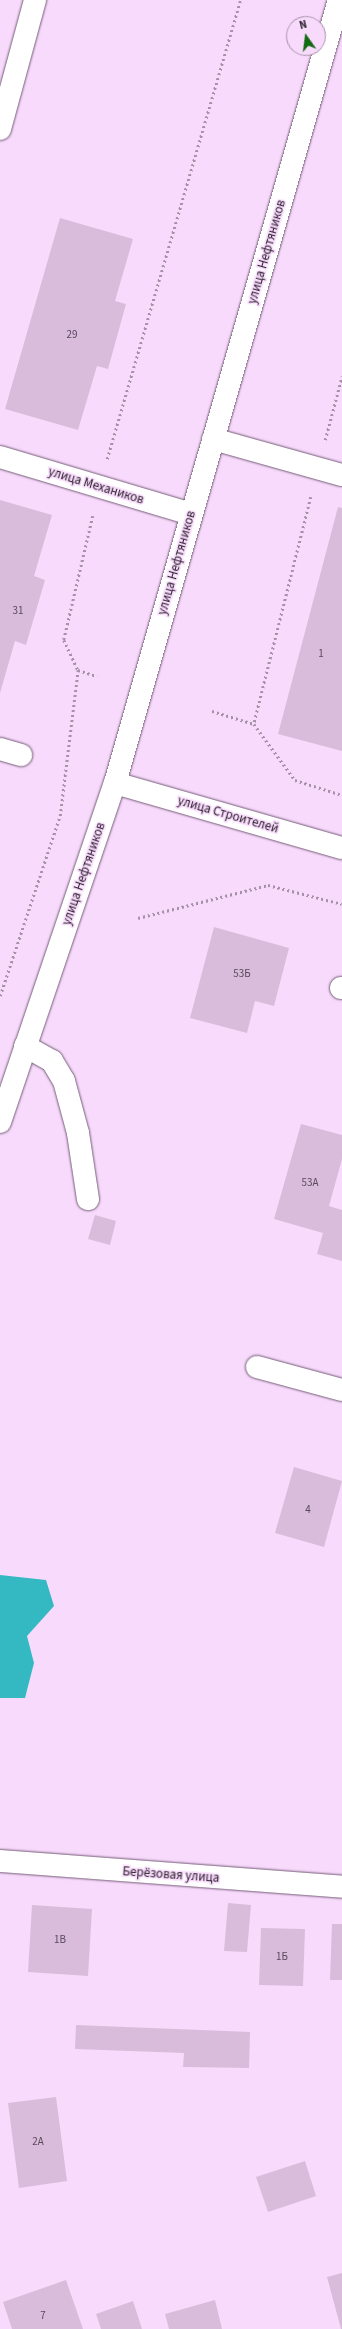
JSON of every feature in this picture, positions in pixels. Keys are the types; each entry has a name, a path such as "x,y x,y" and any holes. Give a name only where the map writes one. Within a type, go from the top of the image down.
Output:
{"main road":[{"path":"0,129 35,0"},
{"name":"улица Нефтяников","path":"0,1122 115,783 339,0"},
{"path":"213,439 342,475"},
{"name":"улица Механиков","path":"0,457 191,514"},
{"path":"0,749 21,755"},
{"name":"улица Строителей","path":"115,783 342,848"},
{"path":"25,1046 52,1061 64,1080 78,1132 88,1199"},
{"path":"257,1367 342,1390"},
{"name":"Берёзовая улица","path":"0,1861 342,1887"}],"path":[{"path":"0,996 60,816 78,670 64,640 99,487 240,0"},
{"path":"254,724 342,376"},
{"path":"78,670 97,676"},
{"path":"212,711 254,724 295,780 342,795"},
{"path":"138,918 268,885 342,904"}],"shaded area":[{"path":"0,1575 46,1580 54,1606 27,1636 34,1663 25,1698 0,1698"}],"building":[{"path":"60,218 133,239 115,301 126,304 108,369 97,366 78,430 5,409"},
{"path":"0,500 52,515 34,576 45,580 26,645 15,641 0,693"},
{"path":"338,507 342,508 342,751 278,734"},
{"path":"214,927 289,948 274,1006 255,1001 247,1033 190,1018"},
{"path":"301,1124 342,1135 342,1159 329,1206 342,1210 342,1261 317,1254 323,1233 274,1219"},
{"path":"95,1215 116,1221 110,1245 88,1239"},
{"path":"294,1467 342,1481 324,1547 275,1533"},
{"path":"228,1903 251,1905 247,1952 224,1951"},
{"path":"32,1905 92,1909 88,1976 28,1972"},
{"path":"332,1924 342,1924 342,1980 330,1980"},
{"path":"261,1928 305,1929 303,1986 259,1985"},
{"path":"76,2025 250,2032 249,2068 183,2067 184,2053 75,2049"},
{"path":"56,2097 67,2181 19,2188 8,2103"},
{"path":"305,2161 316,2196 268,2212 256,2177"},
{"path":"342,2273 342,2329 341,2329 327,2277"},
{"path":"66,2280 83,2329 12,2329 3,2302"},
{"path":"215,2300 222,2329 169,2329 165,2314"},
{"path":"133,2301 142,2329 101,2329 96,2314"}]}
